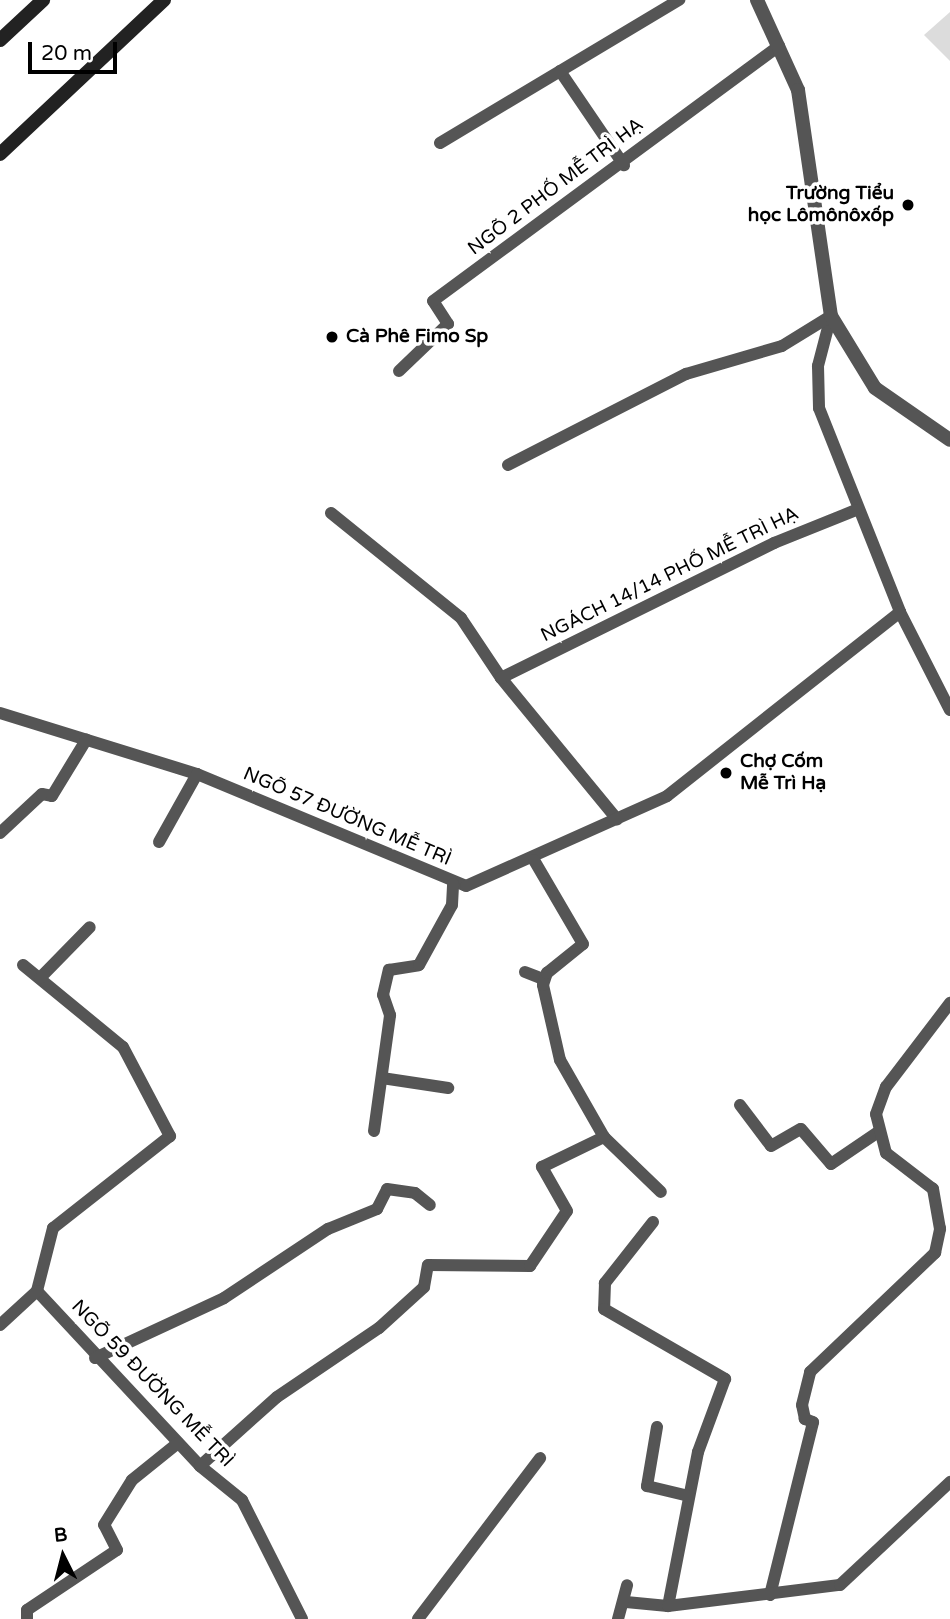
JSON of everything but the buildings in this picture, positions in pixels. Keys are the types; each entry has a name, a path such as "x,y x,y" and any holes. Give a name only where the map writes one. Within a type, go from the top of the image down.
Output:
{"main road":[{"path":"2,35 43,0"},
{"path":"0,154 163,0"}],"street":[{"path":"757,0 798,90 831,316 875,388 950,440"}],"lane":[{"path":"440,143 679,0"},
{"name":"NGÕ 2 PHỐ MỄ TRÌ HẠ","path":"399,371 448,324 433,301 624,165 779,46"},
{"path":"560,71 624,165"},
{"path":"508,465 686,374 782,346 831,316"},
{"path":"831,316 818,366 819,408 856,510 900,612 950,710"},
{"name":"NGÁCH 14/14 PHỐ MỄ TRÌ HẠ","path":"501,678 774,543 856,510"},
{"path":"331,513 461,618 501,678 617,819"},
{"name":"NGÕ 57 ĐƯỜNG MỄ TRÌ","path":"0,713 197,774 453,884 466,886 534,860 667,796 900,612"},
{"path":"0,833 42,794 52,796 86,740"},
{"path":"159,842 197,774"},
{"path":"534,860 583,944 543,979"},
{"path":"374,1131 382,1078 389,970 419,965 452,905 453,884"},
{"path":"40,978 90,927"},
{"path":"0,1325 37,1291 53,1228 170,1136 123,1047 23,965"},
{"path":"525,972 543,979"},
{"path":"543,979 560,1060 604,1137 661,1192"},
{"path":"770,1595 813,1422 805,1419 802,1405 810,1372 935,1253 940,1229 933,1189 886,1153 878,1132 877,1105 886,1087 950,1003"},
{"path":"382,1078 448,1088"},
{"path":"740,1105 771,1146 801,1129 831,1164 878,1132"},
{"path":"200,1466 277,1397 389,1319 424,1287 428,1265 530,1266 567,1211 542,1167 604,1137"},
{"path":"95,1358 223,1298 328,1228 377,1209 387,1189 415,1193 430,1205"},
{"path":"653,1222 621,1257 602,1300 607,1311 725,1380 689,1496 668,1606"},
{"name":"NGÕ 59 ĐƯỜNG MỄ TRÌ","path":"37,1291 95,1358 200,1466 242,1500 302,1619"},
{"path":"657,1427 647,1486 689,1496"},
{"path":"27,1619 27,1610 117,1550 104,1525 132,1480 178,1443"},
{"path":"418,1619 540,1458"},
{"path":"626,1602 668,1606 840,1585 950,1482"},
{"path":"618,1619 626,1602 628,1585"}],"shaded area":[{"path":"950,12 950,61 924,35"}],"place":[{"name":"Trường Tiểu học Lômônôxốp","path":"908,205"},
{"name":"Cà Phê Fimo Sp","path":"332,337"},
{"name":"Chợ Cốm Mễ Trì Hạ","path":"726,773"}]}
